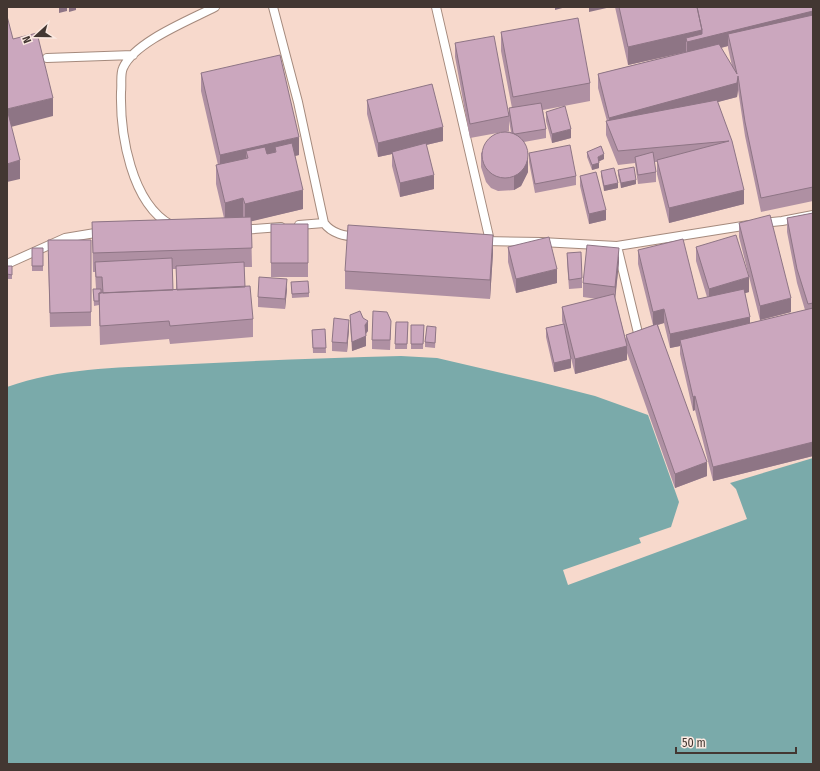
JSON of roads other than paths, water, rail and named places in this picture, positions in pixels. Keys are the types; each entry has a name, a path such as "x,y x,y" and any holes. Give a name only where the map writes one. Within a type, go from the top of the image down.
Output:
{"lane":[{"path":"179,230 157,221 143,196 129,165 121,106 122,68 147,42 215,7"},
{"path":"274,7 298,102 324,223 328,228 345,236 366,238"},
{"path":"436,7 490,241"},
{"path":"47,58 133,55"},
{"path":"474,241 541,242 617,246 813,215"},
{"path":"235,231 324,223"},
{"path":"7,264 65,238 86,233 108,232"},
{"path":"617,246 639,337"}],"water":[{"path":"401,356 437,358 540,382 595,396 648,415 679,502 671,527 639,538 641,543 563,570 568,585 747,519 736,489 730,483 813,458 813,764 7,764 7,387 67,372 108,368"}]}
